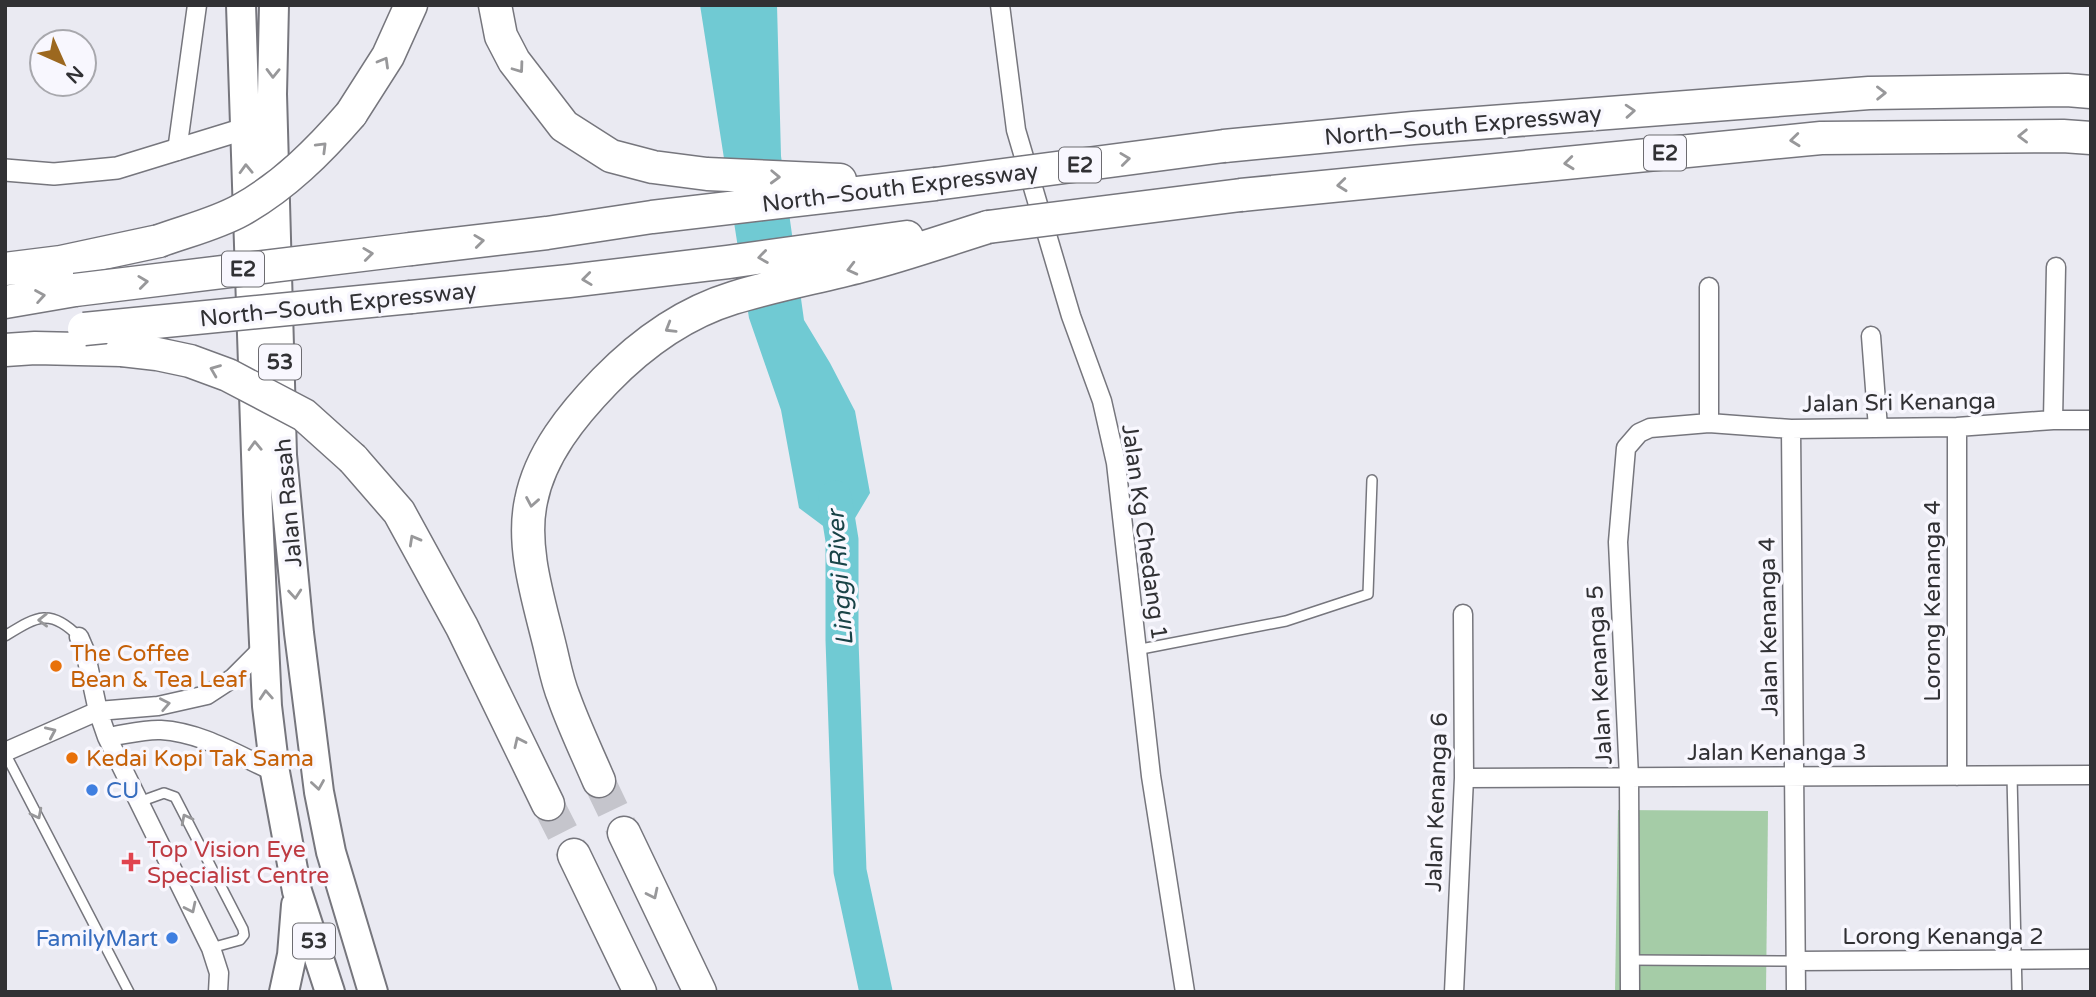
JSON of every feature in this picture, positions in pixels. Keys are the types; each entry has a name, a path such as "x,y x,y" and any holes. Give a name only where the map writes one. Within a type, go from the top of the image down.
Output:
{"highway":[{"name":"Jalan Rasah","path":"241,5 267,706 275,772 297,891 330,992"},
{"name":"Jalan Rasah","path":"274,5 272,94 282,455 299,633 319,792 331,852 373,992"},
{"path":"5,270 61,262 159,241 240,211 284,181 323,146 351,114 388,56 411,5"},
{"path":"495,5 501,36 514,61 564,126 611,156 653,167 707,174 935,184"},
{"name":"North–South Expressway","path":"5,302 75,290 548,233 717,209 1224,146 1413,128 1869,93 2067,90 2091,92"},
{"name":"North–South Expressway","path":"5,341 84,329 728,262 1241,195 1821,138 2091,138"},
{"path":"598,781 563,696 528,548 531,501 543,463 566,428 589,398 646,344 673,326 731,298 864,266 988,227"},
{"path":"5,350 122,350 190,361 228,375 304,415 353,459 399,512 462,627 548,804"},
{"path":"624,833 700,992"},
{"path":"574,855 640,992"},
{"path":"284,992 292,955 297,891"},
{"path":"356,992 362,958"}],"street":[{"path":"177,151 197,5"},
{"name":"Jalan Kg Chedang 1","path":"1000,5 1016,130 1070,316 1102,401 1116,463 1151,776 1185,992"},
{"path":"5,170 54,174 117,169 244,129"},
{"path":"2053,420 2056,267"},
{"path":"1709,287 1709,423"},
{"path":"1871,337 1878,428"},
{"name":"Jalan Sri Kenanga","path":"1709,423 1791,429 1957,427 2091,420"},
{"name":"Jalan Kenanga 5","path":"1630,992 1629,777 1618,542 1626,448 1639,433 1650,428 1709,423"},
{"name":"Lorong Kenanga 4","path":"1957,427 1957,776"},
{"name":"Jalan Kenanga 4","path":"1791,429 1796,992"},
{"name":"Jalan Kenanga 6","path":"1454,992 1464,778 1464,614"},
{"path":"79,637 107,737 211,948 219,973 218,992"},
{"path":"5,753 98,711 158,706 207,695 233,678 263,648"},
{"path":"107,737 161,730 210,742 275,772"},
{"name":"Jalan Kenanga 3","path":"1464,778 2091,775"},
{"name":"Lorong Kenanga 2","path":"1796,961 2091,960"}],"lane":[{"path":"1136,650 1286,621 1368,594 1372,480"},
{"path":"5,636 33,619 43,618 54,619 69,626 79,637"},
{"path":"5,753 129,992"},
{"path":"2012,776 2017,992"},
{"path":"138,802 164,793 175,797 243,929 244,935 240,940 211,948"},
{"path":"1630,960 1796,961"}],"green space":[{"path":"1618,810 1768,811 1766,992 1615,992"}],"water":[{"path":"700,5 777,5 781,156 804,320 855,411 870,493 842,540 799,508 781,410 749,318"}],"waterway":[{"name":"Linggi River","path":"835,497 842,540 842,640 850,871 876,992"}],"tunnel":[{"path":"599,781 624,833"},
{"path":"548,804 574,855"}],"place":[{"name":"The Coffee Bean & Tea Leaf","path":"56,666"},
{"name":"Kedai Kopi Tak Sama","path":"72,758"},
{"name":"CU","path":"92,790"},
{"name":"Top Vision Eye Specialist Centre","path":"131,862"},
{"name":"FamilyMart","path":"172,938"}]}
